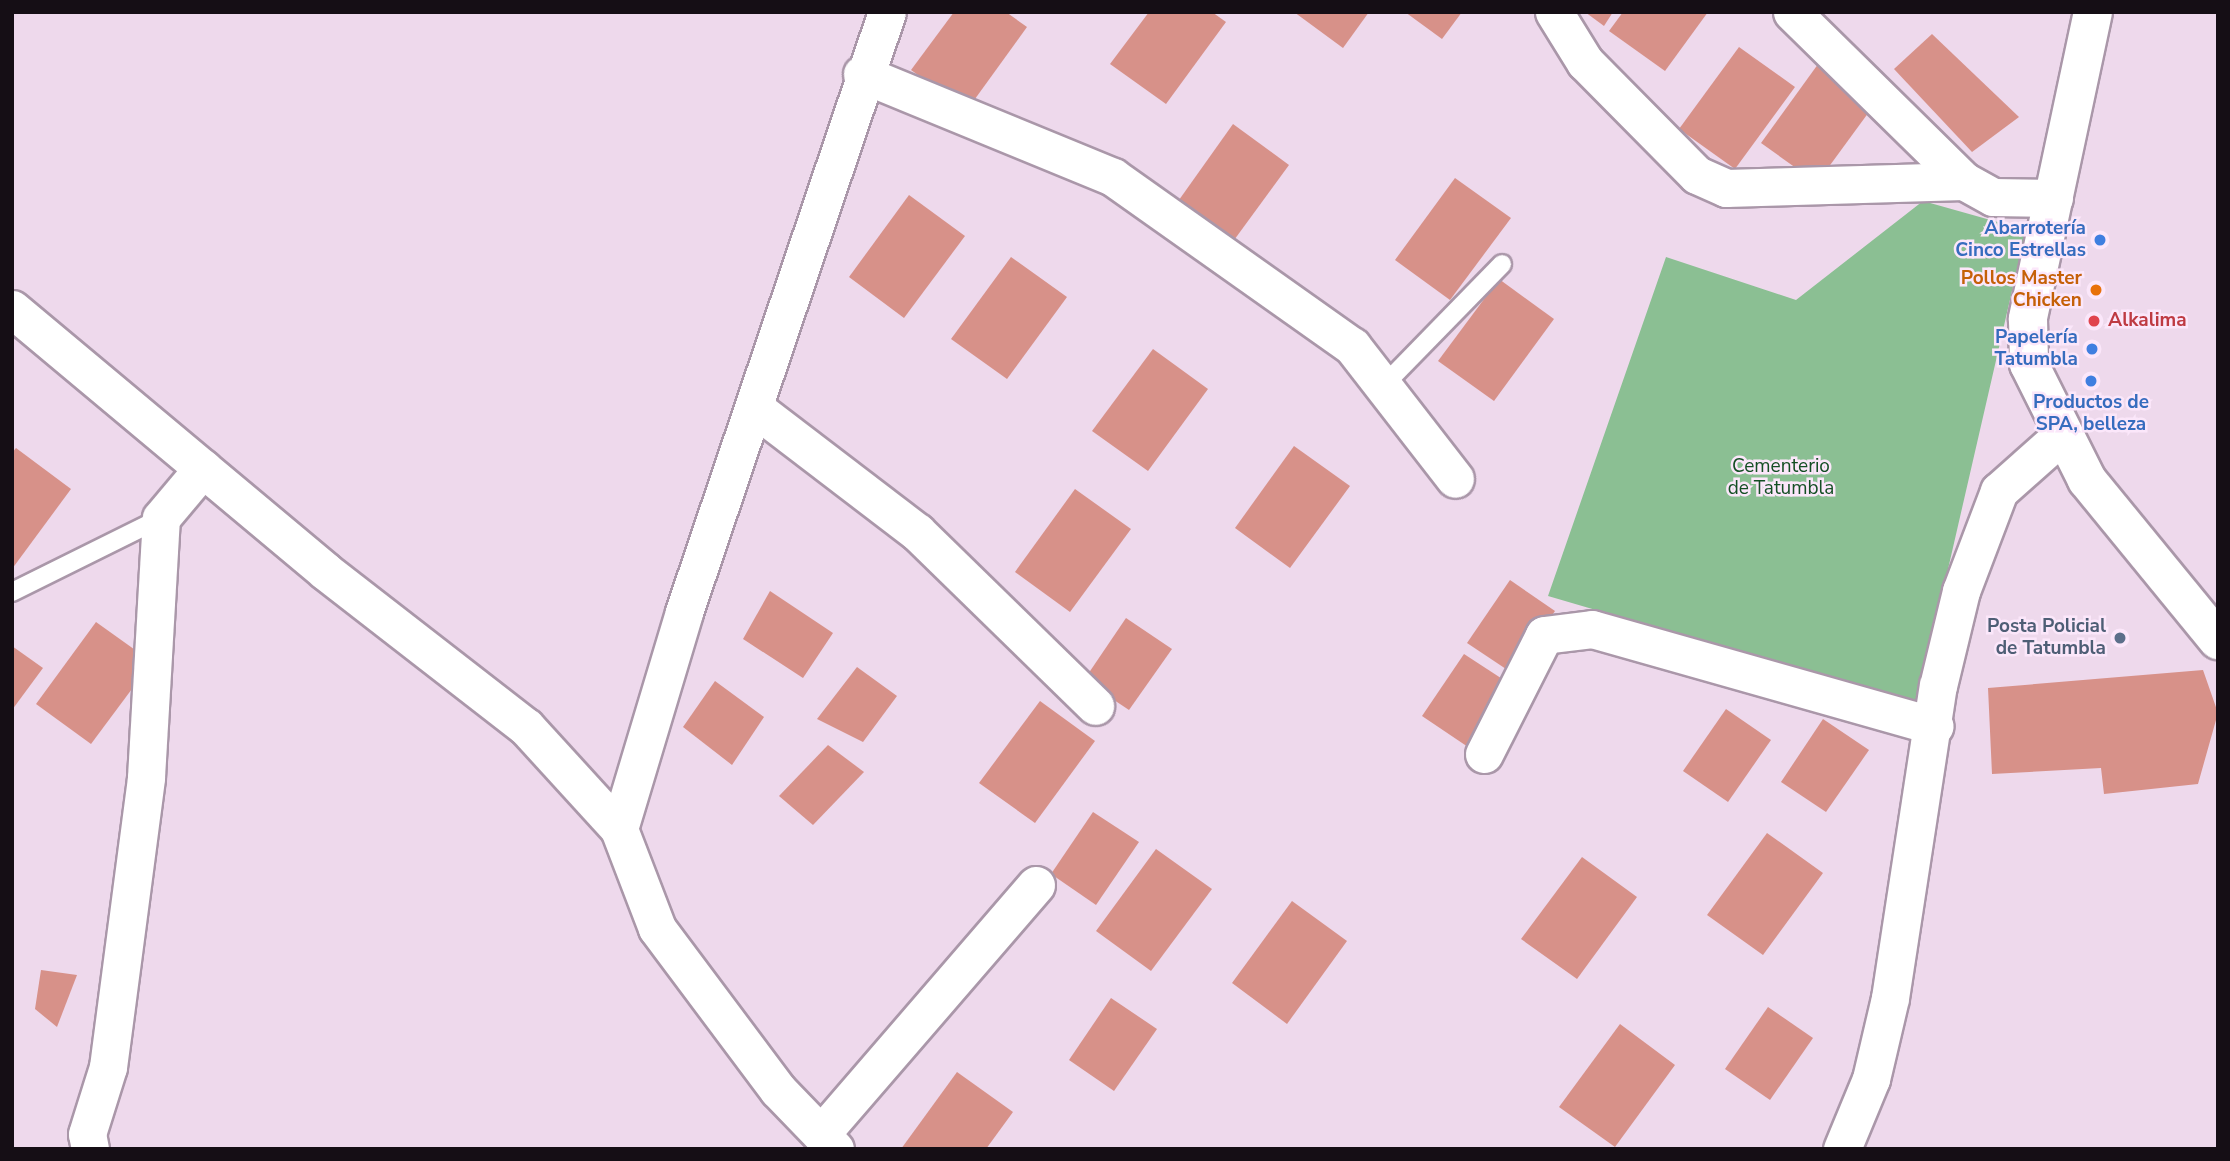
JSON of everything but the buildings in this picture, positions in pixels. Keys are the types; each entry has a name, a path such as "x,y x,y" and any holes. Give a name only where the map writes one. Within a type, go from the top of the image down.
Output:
{"street":[{"path":"619,829 684,612 756,409 862,75 887,12"},
{"path":"1554,12 1594,71 1697,175 1726,188 1964,181"},
{"path":"1792,12 1964,181 1993,197 2054,198"},
{"path":"2093,12 2028,319 2029,364 2062,435 2087,480 2218,640"},
{"path":"862,75 1113,177 1352,346 1455,479"},
{"path":"12,309 203,468 526,727 619,829 657,928 778,1090 828,1141 1036,885"},
{"path":"756,409 917,532 1095,706"},
{"path":"1842,1149 1871,1079 1890,998 1934,726 1961,591 2000,491 2062,435"},
{"path":"90,1149 87,1134 108,1067 146,777 161,518 203,468"},
{"path":"1484,754 1544,635 1592,629 1934,726"}],"lane":[{"path":"1384,385 1502,264"},
{"path":"12,592 161,518"}],"green space":[{"name":"Cementerio de Tatumbla","path":"1923,201 2026,230 1917,704 1548,596 1666,257 1796,300"}],"place":[{"name":"Abarrotería Cinco Estrellas","path":"2100,240"},
{"name":"Pollos Master Chicken","path":"2096,290"},
{"name":"Alkalima","path":"2094,321"},
{"name":"Papelería Tatumbla","path":"2092,349"},
{"name":"Productos de SPA, belleza","path":"2091,381"},
{"name":"Posta Policial de Tatumbla","path":"2120,638"}]}
